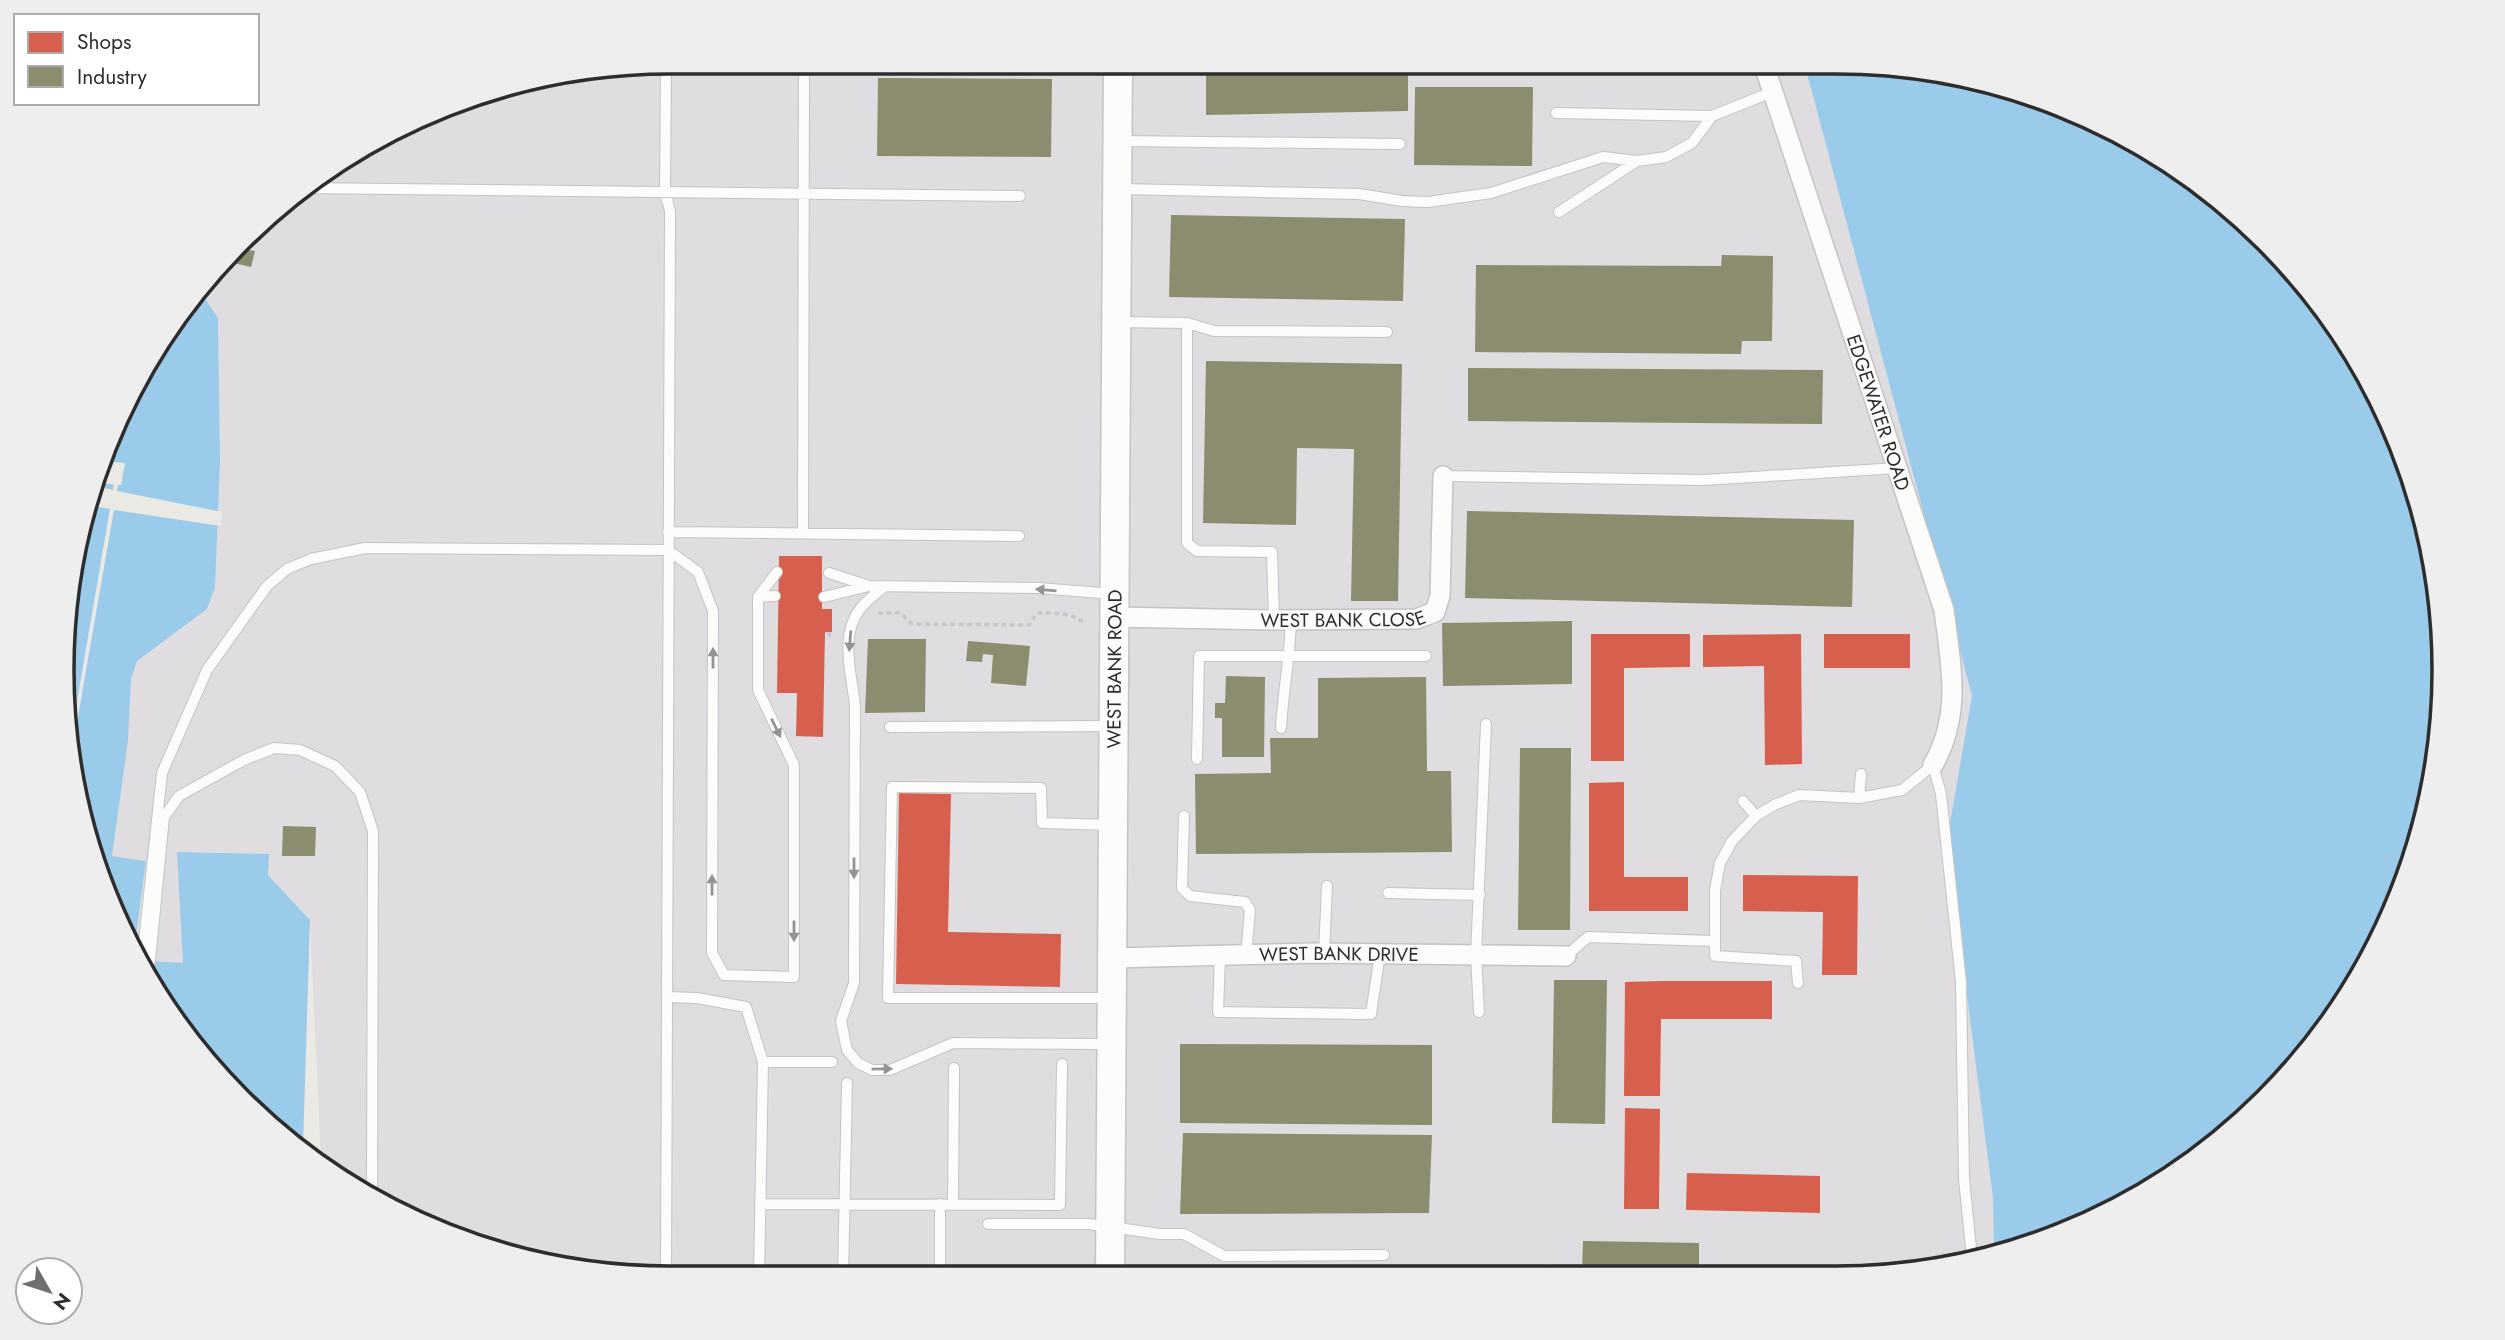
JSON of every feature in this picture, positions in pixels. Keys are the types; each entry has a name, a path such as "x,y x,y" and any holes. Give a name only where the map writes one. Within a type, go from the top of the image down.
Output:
{"street":[{"name":"WEST BANK ROAD","path":"1110,1266 1118,74"},
{"name":"EDGEWATER ROAD","path":"1767,74 1944,610 1954,689 1945,745 1933,765"},
{"name":"WEST BANK CLOSE","path":"1114,606 1282,620 1416,619 1435,612 1440,596 1443,476"},
{"name":"WEST BANK DRIVE","path":"1111,958 1324,953 1566,956"}],"lane":[{"path":"666,74 665,192 670,211 666,1266"},
{"path":"803,533 804,74"},
{"path":"1556,113 1712,116 1772,92"},
{"path":"1118,189 1359,194 1428,202 1491,193 1603,157 1637,161 1665,156 1692,143 1712,116"},
{"path":"1118,141 1400,144"},
{"path":"1559,212 1637,161"},
{"path":"319,188 1020,196"},
{"path":"1117,322 1187,323 1214,331 1387,332"},
{"path":"1187,323 1187,543 1197,551 1272,552 1290,654 1283,686 1281,728"},
{"path":"1443,476 1704,480 1898,468"},
{"path":"668,532 1019,536"},
{"path":"146,956 162,773 207,670 267,586 287,569 311,559 365,548 668,550 698,572 713,611 712,953 724,975 794,977 794,765 758,690 758,597 777,572"},
{"path":"829,573 869,586"},
{"path":"824,597 869,586 1039,589 1087,594 1114,606"},
{"path":"885,586 861,608 853,621 849,636 849,668 855,706 854,983 841,1021 847,1050 858,1063 873,1070 890,1070 953,1043 1111,1044"},
{"path":"758,597 775,596"},
{"path":"1197,759 1199,656 1426,656"},
{"path":"1479,1012 1476,956 1486,724"},
{"path":"890,727 1114,726"},
{"path":"147,956 164,817 179,796 244,760 274,748 300,750 335,766 360,792 373,831 372,1187"},
{"path":"1798,983 1796,961 1715,956 1715,890 1720,863 1732,841 1756,816 1799,795 1859,798 1902,790 1933,765 1941,794 1961,982 1964,1179 1971,1250"},
{"path":"1859,798 1861,774"},
{"path":"1111,998 888,998 891,787 1041,788 1042,823 1113,825"},
{"path":"1742,801 1756,816"},
{"path":"1184,816 1182,888 1190,896 1245,902 1250,910 1245,955"},
{"path":"1324,953 1327,886"},
{"path":"1388,893 1480,895"},
{"path":"1566,956 1588,937 1714,941"},
{"path":"1220,956 1218,1012 1371,1014 1380,954"},
{"path":"668,997 746,1007 763,1062 759,1266"},
{"path":"763,1062 832,1062"},
{"path":"760,1203 1060,1205 1062,1064"},
{"path":"953,1204 954,1068"},
{"path":"843,1266 847,1083"},
{"path":"940,1204 940,1266"},
{"path":"988,1224 1089,1224 1184,1234 1224,1256 1384,1255"}],"path":[{"path":"873,617 878,613 900,613 912,624 1029,625 1037,613 1067,614 1086,624"}],"shaded area":[{"path":"670,74 1807,74 1972,696 1947,840 1993,1198 1994,1245 1913,1261 1835,1266 670,1266 631,1265 554,1255 478,1235 406,1205 372,1187 321,1153 310,920 268,875 183,963 149,961 136,936 146,861 112,856 128,741 131,679 137,661 159,644 220,461 218,318 204,299 248,248 277,222 307,197 372,153 406,135 478,105 554,85 592,79"}],"water":[{"path":"1807,74 1874,75 1913,79 1951,85 2027,105 2099,135 2133,153 2198,197 2257,248 2283,277 2308,307 2352,372 2370,406 2400,478 2420,554 2432,670 2420,786 2400,862 2370,934 2352,968 2308,1033 2283,1063 2257,1092 2198,1143 2133,1187 2099,1205 2027,1235 1994,1245 1993,1198 1947,840 1972,696"},
{"path":"204,299 218,318 220,461 215,587 207,609 137,661 131,679 128,741 112,856 146,861 136,936 105,862 85,786 75,709 75,631 85,554 105,478 135,406 153,372"},
{"path":"177,852 269,854 268,875 310,920 303,1140 248,1092 222,1063 174,1001 149,961 183,963"}],"pier":[{"path":"111,462 125,463 121,485 118,485 117,491 222,512 221,526 114,510 77,725 75,711 110,509 97,507 102,487 113,490 114,485 104,483"}],"building: Shops":[{"path":"779,556 822,556 822,609 832,609 832,632 825,632 823,737 796,736 797,693 777,693"},
{"path":"1591,634 1690,634 1690,667 1624,668 1624,761 1591,761"},
{"path":"1801,634 1802,764 1765,765 1764,666 1703,667 1703,635"},
{"path":"1824,634 1910,634 1910,668 1824,668"},
{"path":"1624,782 1624,877 1688,877 1688,911 1589,911 1589,783"},
{"path":"899,793 951,794 948,932 1061,934 1060,987 896,984"},
{"path":"1743,875 1858,876 1857,975 1822,975 1823,912 1743,911"},
{"path":"1772,981 1772,1019 1661,1019 1660,1096 1624,1096 1625,982"},
{"path":"1625,1108 1660,1109 1659,1209 1624,1209"},
{"path":"1687,1173 1820,1176 1820,1213 1686,1210"}],"building: Industry":[{"path":"1206,74 1408,74 1408,111 1206,115"},
{"path":"1615,74 1682,74 1682,75"},
{"path":"878,78 1052,79 1051,157 877,156"},
{"path":"1415,87 1533,87 1532,166 1414,165"},
{"path":"1171,215 1405,219 1403,301 1169,297"},
{"path":"246,250 255,251 251,267 234,263"},
{"path":"1722,255 1773,256 1772,341 1742,341 1741,354 1475,352 1476,265 1721,266"},
{"path":"1206,361 1402,364 1398,601 1351,601 1354,449 1297,448 1296,525 1203,523"},
{"path":"1468,368 1823,370 1822,424 1468,421"},
{"path":"1467,511 1854,520 1852,607 1465,598"},
{"path":"1572,621 1572,684 1443,686 1442,623"},
{"path":"868,639 926,639 925,712 865,713"},
{"path":"968,641 1030,646 1026,686 991,683 993,655 983,654 982,662 966,661"},
{"path":"1226,676 1265,677 1264,757 1222,757 1222,718 1215,718 1215,703 1225,703"},
{"path":"1426,677 1427,771 1451,771 1452,852 1196,854 1195,774 1271,773 1270,738 1318,738 1318,678"},
{"path":"1520,748 1571,748 1570,930 1518,930"},
{"path":"283,826 316,827 315,856 282,856"},
{"path":"1554,980 1607,980 1605,1124 1552,1123"},
{"path":"1180,1044 1432,1045 1432,1125 1180,1123"},
{"path":"1183,1133 1432,1135 1429,1213 1180,1214"},
{"path":"1583,1241 1699,1243 1699,1266 1582,1266"}]}
